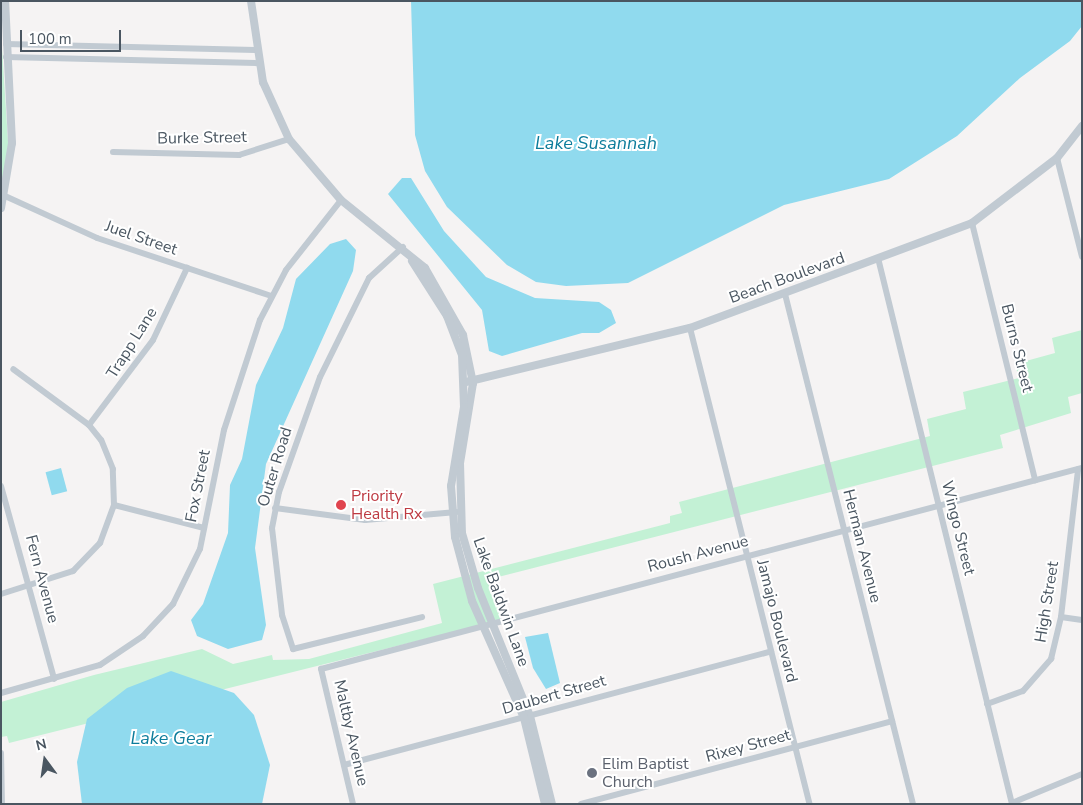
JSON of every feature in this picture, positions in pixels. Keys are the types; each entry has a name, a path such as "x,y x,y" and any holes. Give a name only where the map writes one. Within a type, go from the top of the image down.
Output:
{"street":[{"path":"1,208 5,196 12,143 6,57 5,1"},
{"name":"Lake Baldwin Lane","path":"251,1 255,50 258,63 269,99 289,139 341,200 403,247 447,316 462,355 469,382 453,462 460,562 482,625 527,717 545,804"},
{"path":"6,44 255,50"},
{"path":"6,57 258,63"},
{"name":"Beach Boulevard","path":"469,382 690,328 972,223 1057,158 1082,126"},
{"name":"Burke Street","path":"113,152 239,154 289,139"},
{"path":"1057,158 1082,257"},
{"name":"Juel Street","path":"5,196 89,234 271,296"},
{"name":"Fox Street","path":"1,693 54,679 115,657 161,618 192,572 204,528 224,430 271,296 305,243 341,200"},
{"name":"Burns Street","path":"972,223 1035,480"},
{"name":"Outer Road","path":"403,247 369,278 320,378 275,508 274,553 291,647 299,649 422,617"},
{"name":"Wingo Street","path":"878,258 1012,804"},
{"name":"Trapp Lane","path":"89,425 153,340 187,268"},
{"name":"Herman Avenue","path":"785,294 913,804"},
{"name":"Jamajo Boulevard","path":"690,328 810,804"},
{"path":"1,594 56,580 89,558 114,505 108,454 89,425 13,368"},
{"name":"Roush Avenue","path":"321,669 491,622 1080,468"},
{"name":"High Street","path":"987,704 1023,690 1039,676 1051,659 1061,617 1080,468"},
{"name":"Fern Avenue","path":"1,486 31,587 54,679"},
{"path":"114,505 204,528"},
{"path":"275,508 364,520 456,512"},
{"name":"Lake Baldwin Lane","path":"456,512 469,563 527,717 552,804"},
{"path":"1061,617 1082,620"},
{"name":"Daubert Street","path":"344,765 771,651"},
{"name":"Maltby Avenue","path":"321,669 353,804"},
{"name":"Rixey Street","path":"581,804 892,721"},
{"path":"2,753 2,804"},
{"path":"1012,804 1082,774"}],"green space":[{"path":"1,32 9,157 1,199"},
{"path":"1082,330 1082,393 1068,397 1071,413 1000,435 1003,448 490,579 501,620 9,743 7,736 1,737 1,702 94,675 202,649 233,664 272,655 273,660 309,659 442,623 433,584 670,523 670,516 682,513 679,502 930,436 927,419 966,409 963,392 1019,378 1015,364 1055,353 1052,338"}],"water":[{"name":"Lake Susannah","path":"411,1 1082,1 1082,26 1070,41 1020,78 957,136 889,179 784,205 628,283 566,286 536,282 507,265 447,207 425,171 415,135"},
{"path":"402,178 411,178 444,231 486,277 535,298 599,302 611,310 616,323 599,333 582,333 502,356 489,351 482,310 388,194"},
{"path":"346,239 356,250 353,271 266,464 255,548 266,625 262,640 228,649 197,636 191,620 203,604 228,533 230,485 242,459 256,385 283,328 296,279 330,244"},
{"path":"61,468 67,491 52,495 46,472"},
{"path":"548,633 560,683 546,689 533,668 525,637"},
{"name":"Lake Gear","path":"171,671 234,693 254,715 270,765 262,804 82,804 77,762 87,719 127,688"}],"place":[{"name":"Priority Health Rx","path":"341,505"},
{"name":"Elim Baptist Church","path":"592,773"}]}
